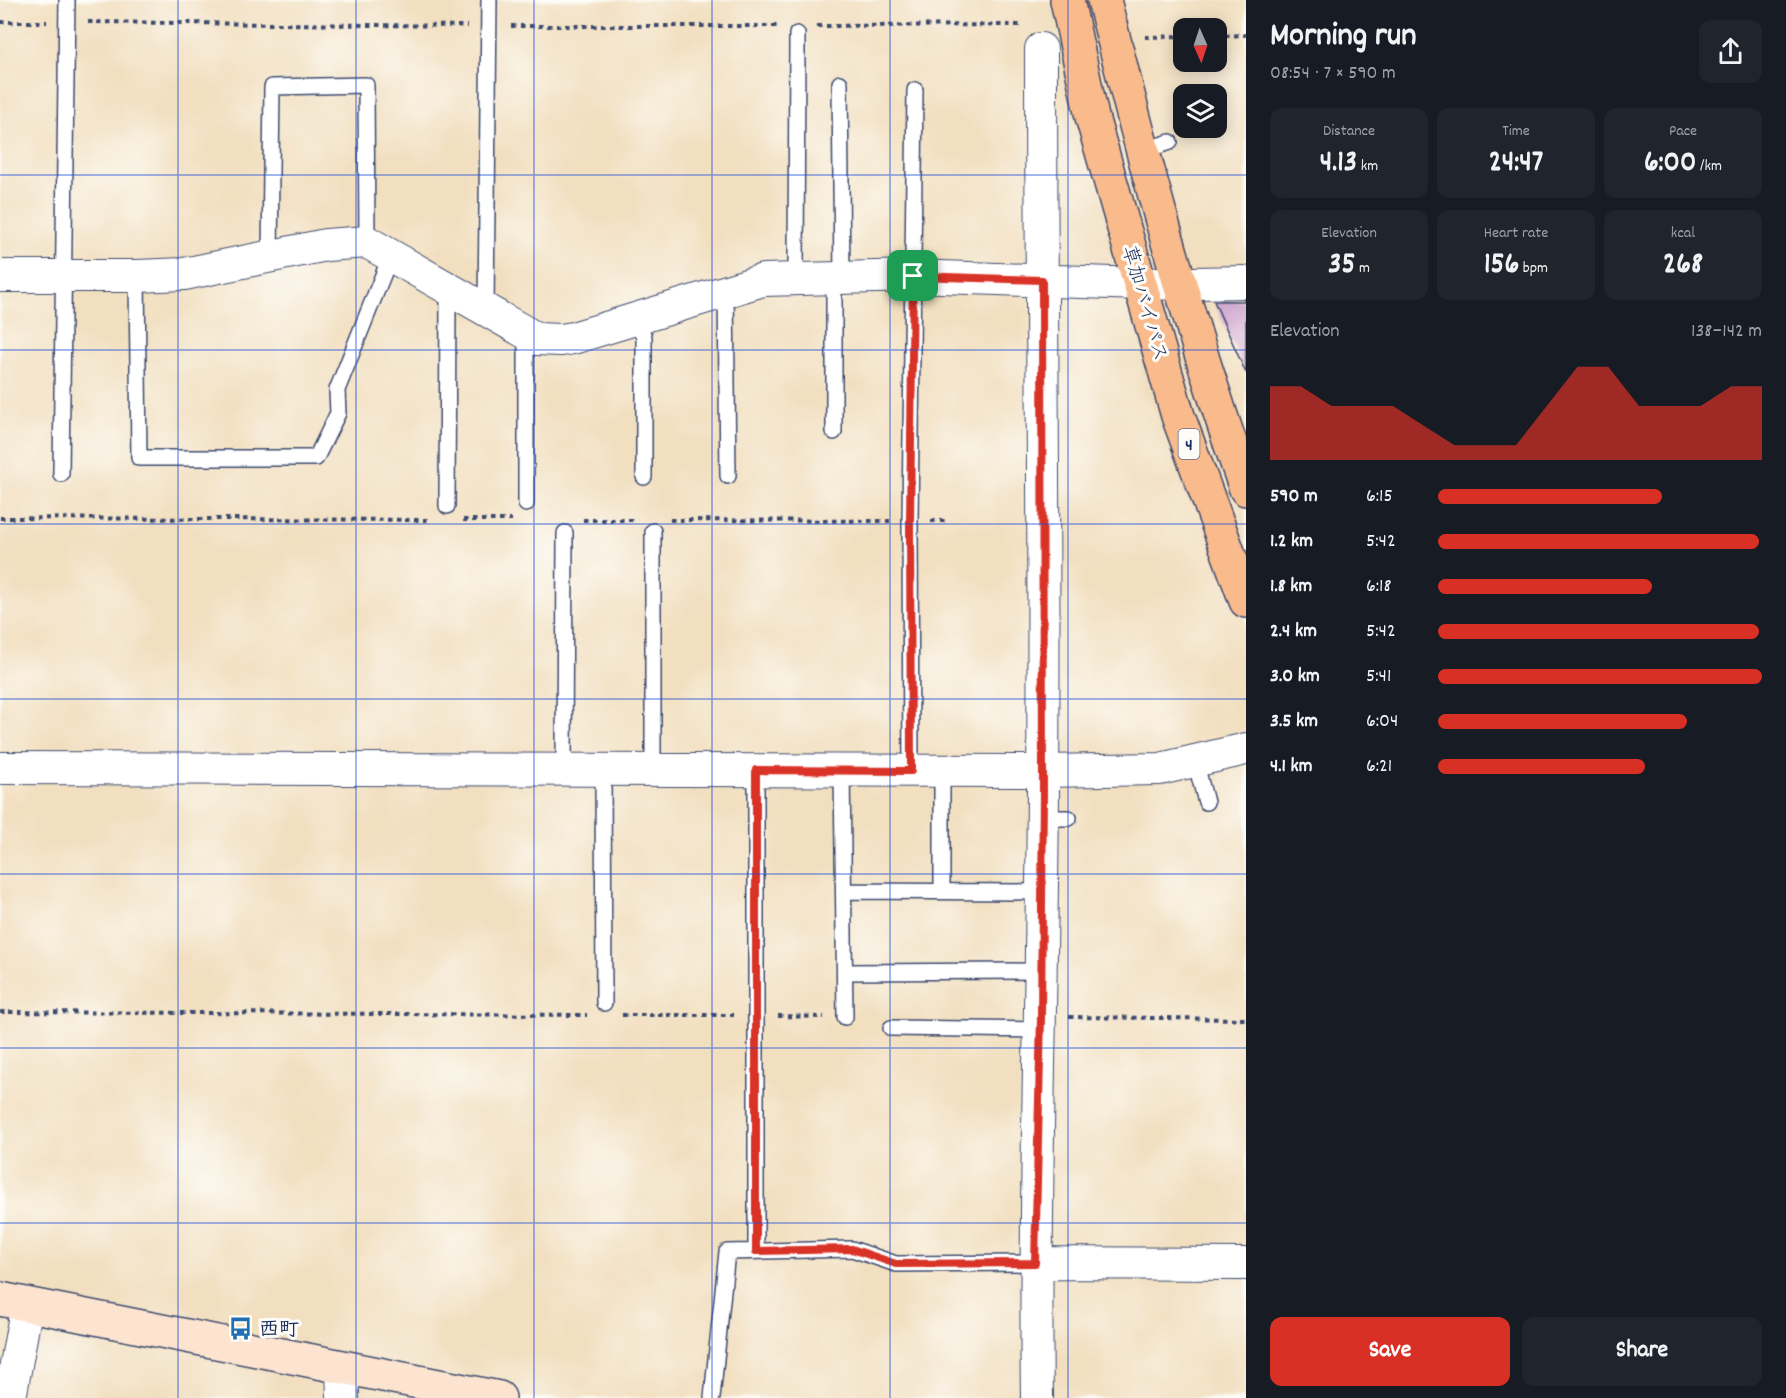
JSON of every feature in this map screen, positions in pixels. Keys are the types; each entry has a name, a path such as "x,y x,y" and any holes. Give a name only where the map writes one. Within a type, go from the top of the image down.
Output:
{"highway":[{"name":"草加バイパス","path":"1067,0 1092,117 1178,416 1246,600"},
{"name":"草加バイパス","path":"1104,0 1156,147 1178,282 1217,408 1246,489"}],"street":[{"path":"1036,1398 1035,1263 1042,892 1056,818 1043,771 1041,49"},
{"path":"0,276 184,274 326,245 379,248 537,339 561,340 763,280 913,276 1140,284 1246,282"},
{"path":"0,768 1043,771 1160,769 1246,749"},
{"path":"1035,1263 1246,1264"},
{"path":"10,1398 13,1301 343,1383 499,1398"}],"lane":[{"path":"61,474 67,0"},
{"path":"486,310 489,0"},
{"path":"793,30 796,279"},
{"path":"834,432 840,83"},
{"path":"137,276 139,458 316,458 338,413 337,390 379,248 366,85 272,87 270,256"},
{"path":"911,771 910,521 915,90"},
{"path":"445,513 448,301 453,290"},
{"path":"726,292 728,476"},
{"path":"636,319 644,337 644,477"},
{"path":"526,504 526,342 529,334"},
{"path":"653,524 653,770"},
{"path":"564,770 565,533"},
{"path":"1195,761 1206,802"},
{"path":"603,770 608,1009"},
{"path":"756,770 756,1251"},
{"path":"842,770 845,1017"},
{"path":"942,771 942,891"},
{"path":"844,891 1042,892"},
{"path":"844,972 1042,971"},
{"path":"891,1028 1041,1024"},
{"path":"712,1398 727,1252 852,1249 896,1264 1035,1263"}],"path":[{"path":"0,22 793,30"},
{"path":"813,26 1041,25 1041,49"},
{"path":"1227,36 1246,35"},
{"path":"1134,37 1173,36"},
{"path":"0,518 445,513"},
{"path":"455,520 515,520"},
{"path":"575,520 653,524 948,521"},
{"path":"608,1009 756,1016 845,1017"},
{"path":"0,1012 588,1015"},
{"path":"1041,1024 1246,1019"}],"building":[{"path":"1214,301 1246,301 1246,373"}],"place":[{"name":"西町","path":"241,1328"}],"route":[{"path":"913,276 1042,280 1043,792 1041,1017 1035,1263 896,1264 852,1249 756,1251 756,770 911,771 910,521 913,276"}]}
